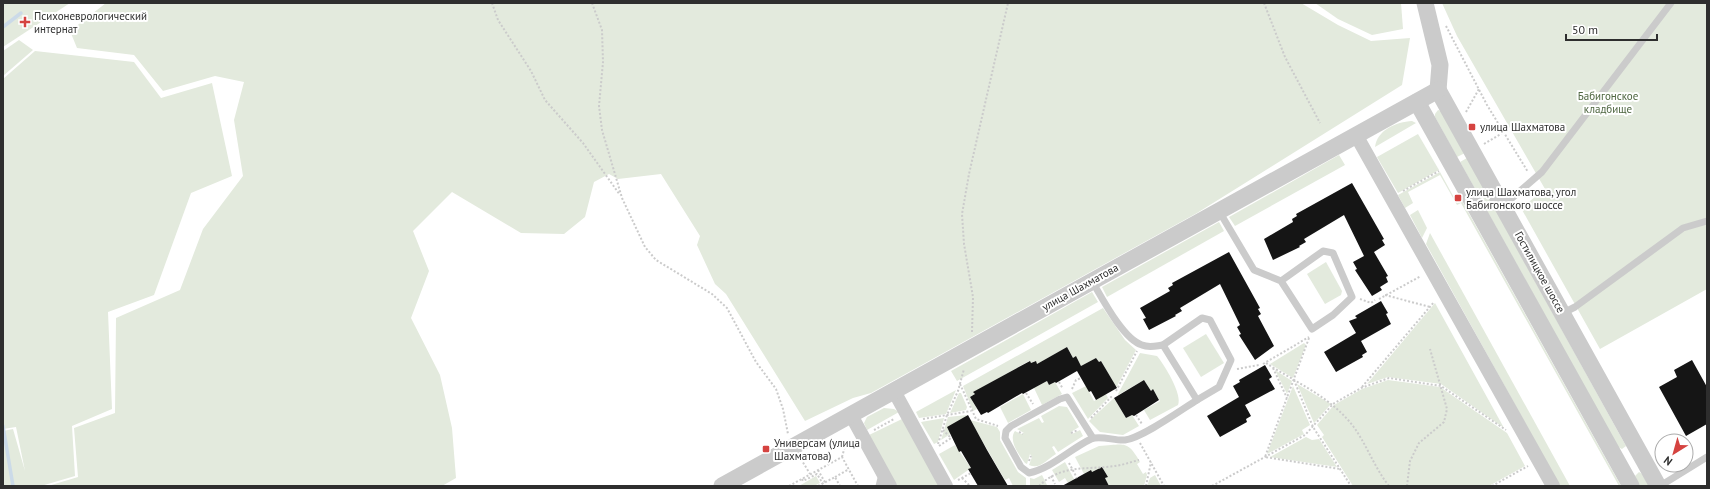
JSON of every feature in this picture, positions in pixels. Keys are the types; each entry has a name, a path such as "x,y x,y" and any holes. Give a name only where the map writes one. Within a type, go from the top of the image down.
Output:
{"street":[{"path":"1425,3 1440,65 1438,90"},
{"name":"улица Шахматова","path":"722,486 1438,90"},
{"name":"Гостилицкое шоссе","path":"1438,90 1659,486"},
{"path":"1417,102 1631,486"},
{"path":"1356,135 1553,486"},
{"path":"894,391 949,485"},
{"path":"851,415 890,486"},
{"path":"1620,466 1641,455"}],"lane":[{"path":"1502,204 1542,172 1671,3"},
{"path":"1219,211 1254,270 1281,281 1312,329 1334,315 1352,296 1333,253 1324,251 1281,281"},
{"path":"1563,313 1575,307 1683,228 1707,221"},
{"path":"1092,281 1129,336 1140,345 1152,347 1163,345 1202,318 1210,320 1232,360 1219,387 1160,424 1125,440 1093,438 1040,471 1029,473 1021,466 1005,438 1006,431 1067,397 1083,425 1093,438"},
{"path":"1163,345 1197,400"},
{"path":"1659,486 1707,457"},
{"path":"879,486 882,472"}],"path":[{"path":"492,3 498,20 531,72 545,100 583,144 622,198"},
{"path":"592,3 602,30 603,62 599,106 602,130 622,198 645,247 656,260 712,294 727,308 756,362 776,390 783,409 788,436"},
{"path":"940,441 947,415 958,391 959,383 971,348 973,297 964,244 962,214 969,174 1008,3"},
{"path":"1264,3 1285,57 1320,123"},
{"path":"1444,21 1479,88 1533,180"},
{"path":"1464,115 1479,88"},
{"path":"1482,146 1504,132"},
{"path":"1402,192 1439,171"},
{"path":"1379,299 1422,275"},
{"path":"1385,295 1430,307"},
{"path":"1352,296 1371,303 1375,300"},
{"path":"1361,388 1436,299"},
{"path":"1263,364 1310,336 1265,456"},
{"path":"1116,391 1140,345"},
{"path":"1407,486 1410,461 1420,444 1444,422 1447,410 1430,349"},
{"path":"1266,363 1333,404 1353,425 1367,446 1377,471 1389,486"},
{"path":"1228,370 1259,365"},
{"path":"1272,367 1287,398"},
{"path":"1067,397 1076,380 1081,378"},
{"path":"1212,486 1305,435 1333,404 1361,388 1389,378 1441,386 1505,429 1510,430"},
{"path":"1294,380 1313,427 1351,486"},
{"path":"959,383 976,419 996,424 1006,431"},
{"path":"1083,425 1113,395"},
{"path":"919,420 971,411"},
{"path":"868,433 894,419"},
{"path":"937,447 951,438 947,436 943,430"},
{"path":"1136,436 1164,486"},
{"path":"858,438 845,446 842,457 858,486"},
{"path":"799,455 810,474"},
{"path":"1065,455 1077,478"},
{"path":"1265,456 1340,468"},
{"path":"789,486 842,457"},
{"path":"1039,486 1051,476 1072,469 1115,466 1139,460"},
{"path":"1146,486 1151,462"},
{"path":"1492,486 1529,465"},
{"path":"818,486 848,469"},
{"path":"818,470 825,483"},
{"path":"949,485 970,473"},
{"path":"802,479 803,482 817,474 825,483"},
{"path":"835,477 840,486"},
{"path":"962,478 970,486"}],"green space":[{"name":"Психоневрологический интернат","path":"3,3 70,3 3,47"},
{"path":"106,3 1301,3 1338,25 1371,41 1410,38 1402,85 1197,213 871,393 853,398 805,421 726,294 715,284 697,245 700,236 661,174 618,179 609,174 594,182 585,217 564,234 521,233 452,192 413,231 429,271 411,318 440,375 452,428 456,478 442,486 48,486 78,477 74,428 115,413 116,318 180,290 203,229 243,176 234,120 244,82 215,76 163,91 134,55 77,48 70,31"},
{"path":"1315,3 1401,3 1403,29 1372,35 1338,19"},
{"name":"Бабигонское кладбище","path":"1442,3 1707,3 1707,289 1600,349 1521,208 1545,189 1457,36"},
{"path":"19,40 33,50 3,76 3,51"},
{"path":"35,51 134,62 161,98 212,83 232,176 191,193 154,295 108,312 112,409 72,426 75,476 41,486 3,486 3,431 13,429 25,471 16,427 3,429 3,79"},
{"path":"1438,110 1441,111 1465,153 1457,157 1435,117"},
{"path":"1412,121 1416,123 1375,147 1379,136 1388,128 1400,123"},
{"path":"1418,134 1439,170 1398,193 1377,157"},
{"path":"1339,155 1345,165 1235,226 1229,217"},
{"path":"1467,158 1626,446 1622,449 1618,447 1460,162"},
{"path":"1440,172 1457,203 1462,201 1621,486 1619,486 1461,203 1457,205 1440,175 1408,192 1413,203 1405,208 1398,195"},
{"path":"1418,210 1427,228 1422,238 1410,215"},
{"path":"1219,222 1224,231 1107,297 1102,287"},
{"path":"1430,233 1570,486 1560,486 1426,244"},
{"path":"1326,262 1342,291 1341,295 1325,304 1307,274"},
{"path":"1092,292 1098,302 957,381 951,371"},
{"path":"1435,303 1504,428 1441,384 1388,377 1367,384"},
{"path":"1103,308 1125,340 1136,350 1116,387 1101,361 1099,362 1096,358 1081,366 1076,357 1073,358 1067,347 1037,364 1035,361 1031,363 1029,361 974,392 975,394 970,397 977,409 973,411 963,386"},
{"path":"1206,334 1224,363 1201,377 1183,348"},
{"path":"1304,343 1306,345 1293,378 1270,364"},
{"path":"1140,353 1157,356 1172,380 1179,400 1178,405 1150,420 1144,410 1160,401 1144,380 1118,395"},
{"path":"1275,370 1292,381 1287,394"},
{"path":"1388,380 1440,387 1507,433 1525,466 1489,486 1353,486 1322,437 1324,435 1317,425 1334,405 1362,389"},
{"path":"1047,381 1049,385 1055,382 1062,394 1042,405 1034,388"},
{"path":"1297,384 1331,404 1314,423"},
{"path":"1086,386 1094,401 1106,394 1108,398 1088,419 1072,393"},
{"path":"1293,386 1310,425 1302,430 1304,434 1267,454"},
{"path":"956,390 946,414 919,418 916,412"},
{"path":"959,393 961,393 967,407 966,410 950,413"},
{"path":"1023,394 1031,410 1008,423 1000,407"},
{"path":"1114,398 1126,418 1132,415 1139,426 1123,435 1100,432 1089,421"},
{"path":"1059,406 1067,407 1079,427 1071,432 1072,434 1080,430 1083,436 1058,452 1054,446 1052,447 1056,454 1040,465 1029,465 1032,457 1030,454 1027,464 1025,463 1017,452 1014,443 1013,435 1015,431 1021,434 1024,433 1017,429 1039,418 1042,423 1044,422 1041,416"},
{"path":"884,408 894,409 899,412 867,430 864,423 867,417"},
{"path":"967,415 949,435 941,440 948,417"},
{"path":"944,418 938,442 934,444 921,422"},
{"path":"902,419 940,486 897,486 869,435"},
{"path":"970,420 997,427 1000,432 1000,440 1018,472 1026,478 1026,486 1013,486 1009,478 1005,480"},
{"path":"1306,437 1312,440 1319,439 1337,467 1270,457"},
{"path":"955,445 971,468 954,480 939,454"},
{"path":"1124,445 1132,450 1140,462 1137,464 1143,474 1146,472 1147,475 1144,486 1109,486 1105,478 1108,477 1102,467 1092,472 1090,470 1084,474 1075,457 1099,446"},
{"path":"1065,462 1074,479 1068,483 1065,478 1059,482 1052,470"},
{"path":"1639,472 1642,474 1649,486 1639,486 1635,476"},
{"path":"1042,475 1047,485 1030,486 1030,478 1034,479"},
{"path":"1155,475 1161,486 1147,486 1150,478"},
{"path":"816,476 820,483 814,486 799,486"}],"building":[{"path":"1352,183 1384,239 1382,240 1385,245 1374,252 1388,276 1386,277 1388,282 1380,287 1382,290 1372,296 1355,270 1357,269 1353,262 1364,256 1344,215 1304,239 1306,242 1299,246 1300,247 1273,260 1264,239 1293,222 1292,219 1297,216 1296,214"},
{"path":"1229,252 1260,308 1258,309 1261,314 1258,316 1274,346 1255,360 1239,335 1241,334 1237,327 1240,325 1220,284 1180,308 1182,311 1175,315 1176,316 1149,330 1143,319 1146,318 1140,308 1170,291 1168,288 1173,285 1172,283"},
{"path":"1381,301 1388,313 1386,314 1391,324 1361,341 1367,352 1362,355 1363,357 1336,372 1324,352 1356,333 1349,321 1357,318 1355,316"},
{"path":"1067,347 1073,358 1076,356 1081,366 1096,358 1099,362 1101,361 1117,388 1096,400 1091,391 1089,392 1077,371 1056,383 1055,382 1049,385 1047,381 1023,394 1022,393 988,413 987,412 981,415 970,397 975,394 973,392 1030,361 1031,363 1036,361 1037,364"},
{"path":"1692,360 1707,387 1707,424 1691,433 1684,433 1659,387 1677,377 1674,370"},
{"path":"1265,365 1272,377 1269,379 1275,389 1245,405 1251,416 1246,419 1247,422 1220,437 1207,416 1239,397 1233,386 1240,382 1239,380"},
{"path":"1144,380 1151,391 1153,389 1159,400 1134,416 1132,415 1126,418 1114,398"},
{"path":"968,415 1008,486 978,486 968,469 971,468 961,451 959,452 947,427"},
{"path":"1102,467 1108,477 1105,478 1109,486 1062,486 1091,470 1092,472"}],"waterway":[{"path":"3,27 21,13"},
{"path":"3,426 13,486"}],"place":[{"name":"Психоневрологический интернат","path":"25,22"},
{"name":"улица Шахматова","path":"1472,127"},
{"name":"улица Шахматова, угол Бабигонского шоссе","path":"1458,198"},
{"name":"Универсам (улица Шахматова)","path":"766,449"}]}
